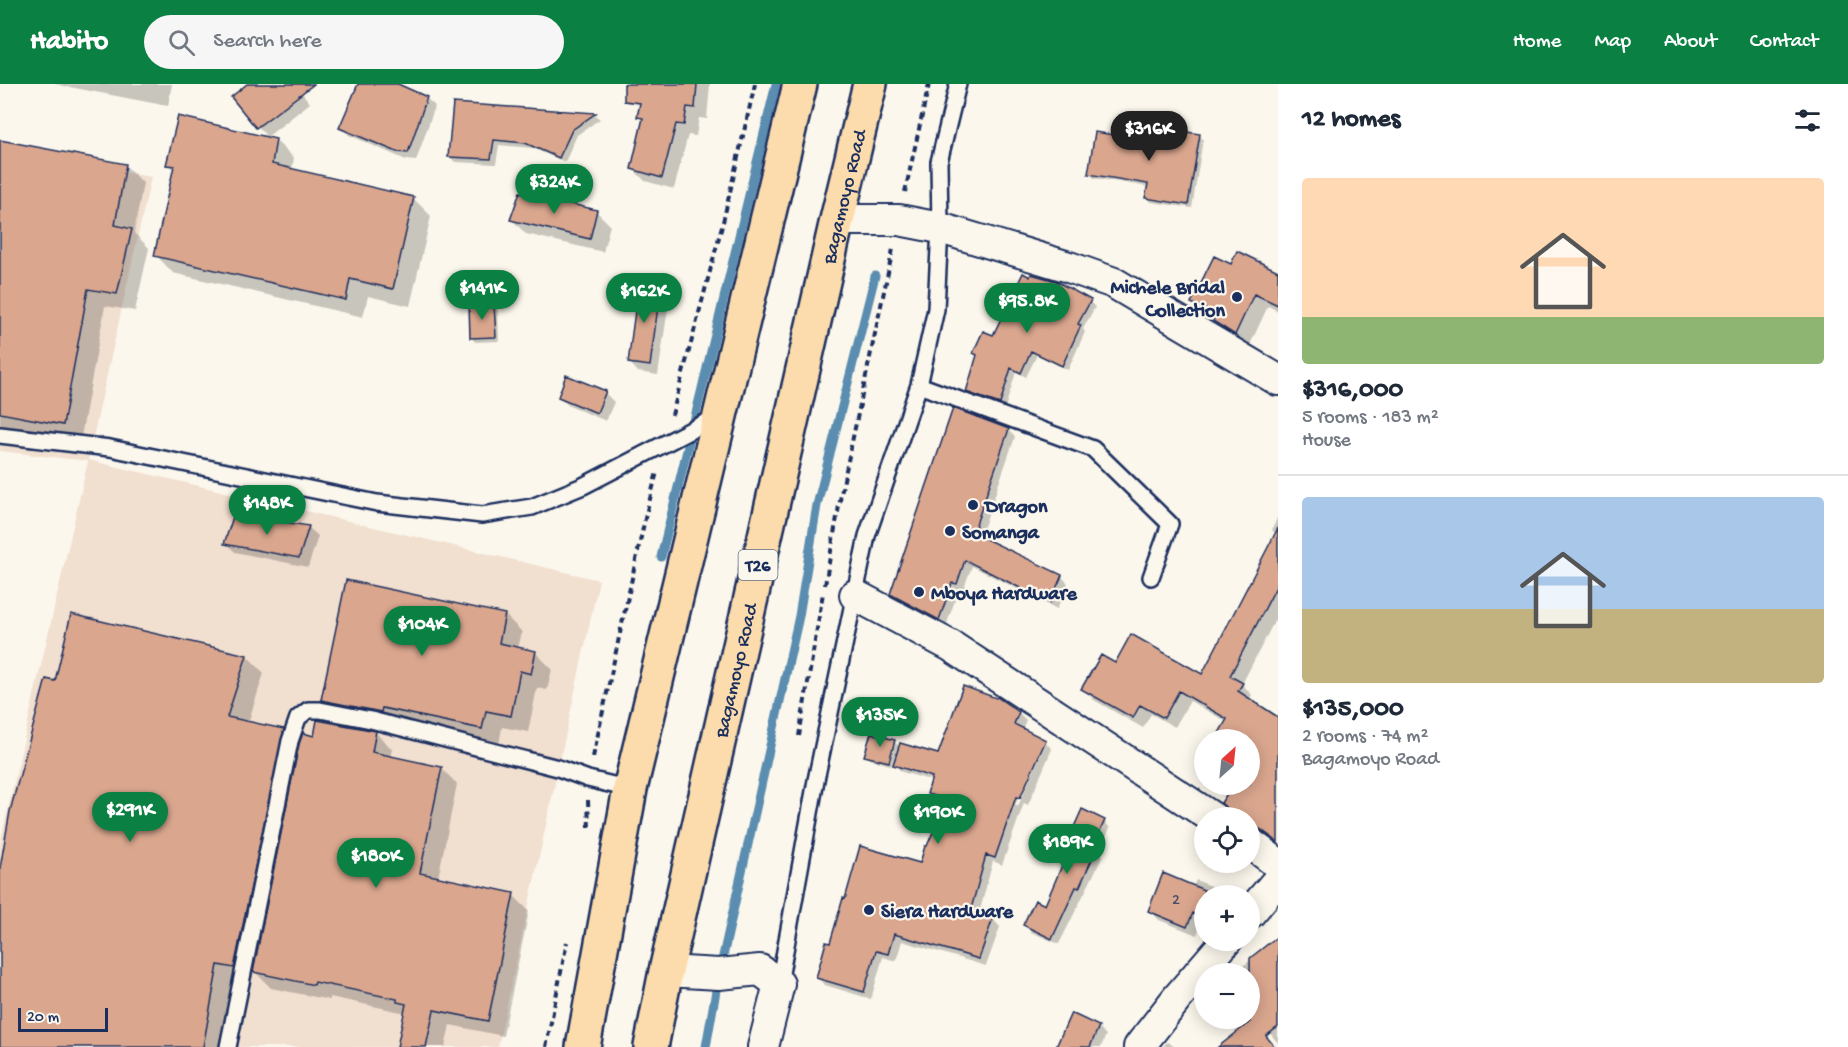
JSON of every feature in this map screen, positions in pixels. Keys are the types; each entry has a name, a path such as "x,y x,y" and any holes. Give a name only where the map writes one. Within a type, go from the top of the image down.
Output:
{"highway":[{"path":"583,1047 630,789 800,84"},
{"name":"Bagamoyo Road","path":"651,1047 666,971 870,84"}],"street":[{"path":"837,220 898,220 940,228 1114,283 1278,380"},
{"path":"855,595 951,646 1196,807"},
{"path":"1260,850 1278,864"},
{"path":"1260,901 1278,880"},
{"path":"1139,1047 1218,951"},
{"path":"666,971 719,974 760,970 779,984 764,1047"}],"lane":[{"path":"779,984 816,780 867,536 919,385 936,309 940,228 939,162 958,84"},
{"path":"919,385 1093,449 1170,524 1151,577"},
{"path":"0,435 110,448 377,503 482,515 532,507 583,486 721,415"},
{"path":"228,1047 291,741 297,718 308,710 371,720 630,789"}],"path":[{"path":"799,737 842,489 929,84"},
{"path":"588,779 589,836"},
{"path":"546,1047 568,937"}],"shaded area":[{"path":"0,150 151,177 88,460 599,580 498,1047 0,1047 0,844 88,461 0,451"}],"building":[{"path":"247,84 314,84 256,128 231,97"},
{"path":"358,84 398,84 427,97 408,153 397,152 339,128"},
{"path":"624,84 697,84 695,108 687,107 684,125 676,124 662,178 631,169 643,118 637,117 640,103 624,101"},
{"path":"453,103 596,113 572,130 559,158 525,143 494,140 491,159 448,157"},
{"path":"178,116 276,139 272,164 414,197 393,289 350,279 346,300 154,256 174,166 166,165"},
{"path":"1150,126 1200,134 1188,205 1145,198 1148,184 1088,174 1095,132 1147,140"},
{"path":"0,140 126,164 115,225 132,229 117,294 88,289 63,425 0,413"},
{"path":"520,192 597,210 590,239 510,220"},
{"path":"1237,251 1278,271 1278,305 1254,294 1235,335 1213,321 1216,314 1191,303 1214,256 1231,264"},
{"path":"1023,273 1030,277 1031,274 1056,281 1091,300 1078,324 1081,325 1062,366 1031,351 1021,373 1011,368 1000,404 966,392 977,355 973,353 983,331 993,335"},
{"path":"639,281 661,284 650,366 628,363"},
{"path":"494,304 496,337 470,338 469,305"},
{"path":"566,375 606,391 597,413 558,397"},
{"path":"953,408 1009,429 973,533 1062,575 1050,603 965,560 957,584 952,583 939,620 890,594"},
{"path":"234,514 309,526 299,558 224,544"},
{"path":"1278,528 1278,583 1230,676 1243,683 1238,691 1278,717 1278,842 1260,829 1260,807 1225,807 1221,803 1226,795 1260,795 1260,729 1221,729 1227,719 1179,691 1164,718 1140,705 1133,718 1081,689 1101,655 1115,663 1131,634 1202,674"},
{"path":"346,580 505,614 499,643 536,651 531,674 520,671 511,716 486,711 482,729 382,708 381,712 321,700"},
{"path":"71,614 247,655 227,717 284,729 234,968 218,965 203,1047 0,1047 0,868 10,811 46,679 55,681"},
{"path":"963,686 997,697 1019,712 1014,724 1046,740 1020,798 1016,797 995,858 986,855 971,909 993,918 979,959 894,934 888,954 876,951 864,992 816,978 826,942 830,943 843,898 845,899 860,846 920,863 925,846 927,846 947,799 927,794 932,777 893,765 900,743 938,754"},
{"path":"317,720 376,731 372,752 442,767 420,873 514,893 488,1021 434,1010 426,1047 397,1047 406,1004 397,1002 397,999 253,972 299,744 303,733 314,736"},
{"path":"871,733 895,740 889,762 864,756"},
{"path":"1082,809 1105,820 1093,846 1097,848 1052,939 1023,925 1035,900 1045,905 1066,856 1062,854"},
{"path":"1163,873 1194,886 1194,914 1187,927 1148,911"},
{"path":"1278,936 1278,1027 1266,1036 1275,1047 1218,1047 1241,1029 1260,1029 1260,963 1250,963 1250,958"},
{"path":"1071,1013 1099,1026 1090,1047 1056,1047"}],"waterway":[{"path":"661,557 776,84"},
{"path":"706,1047 719,974 799,616 817,505 875,276"}],"place":[{"name":"Michele Bridal Collection","path":"1237,297"},
{"name":"Dragon","path":"973,505"},
{"name":"Somanga","path":"950,531"},
{"name":"Mboya Hardware","path":"919,592"},
{"name":"Siera Hardware","path":"869,910"}]}
